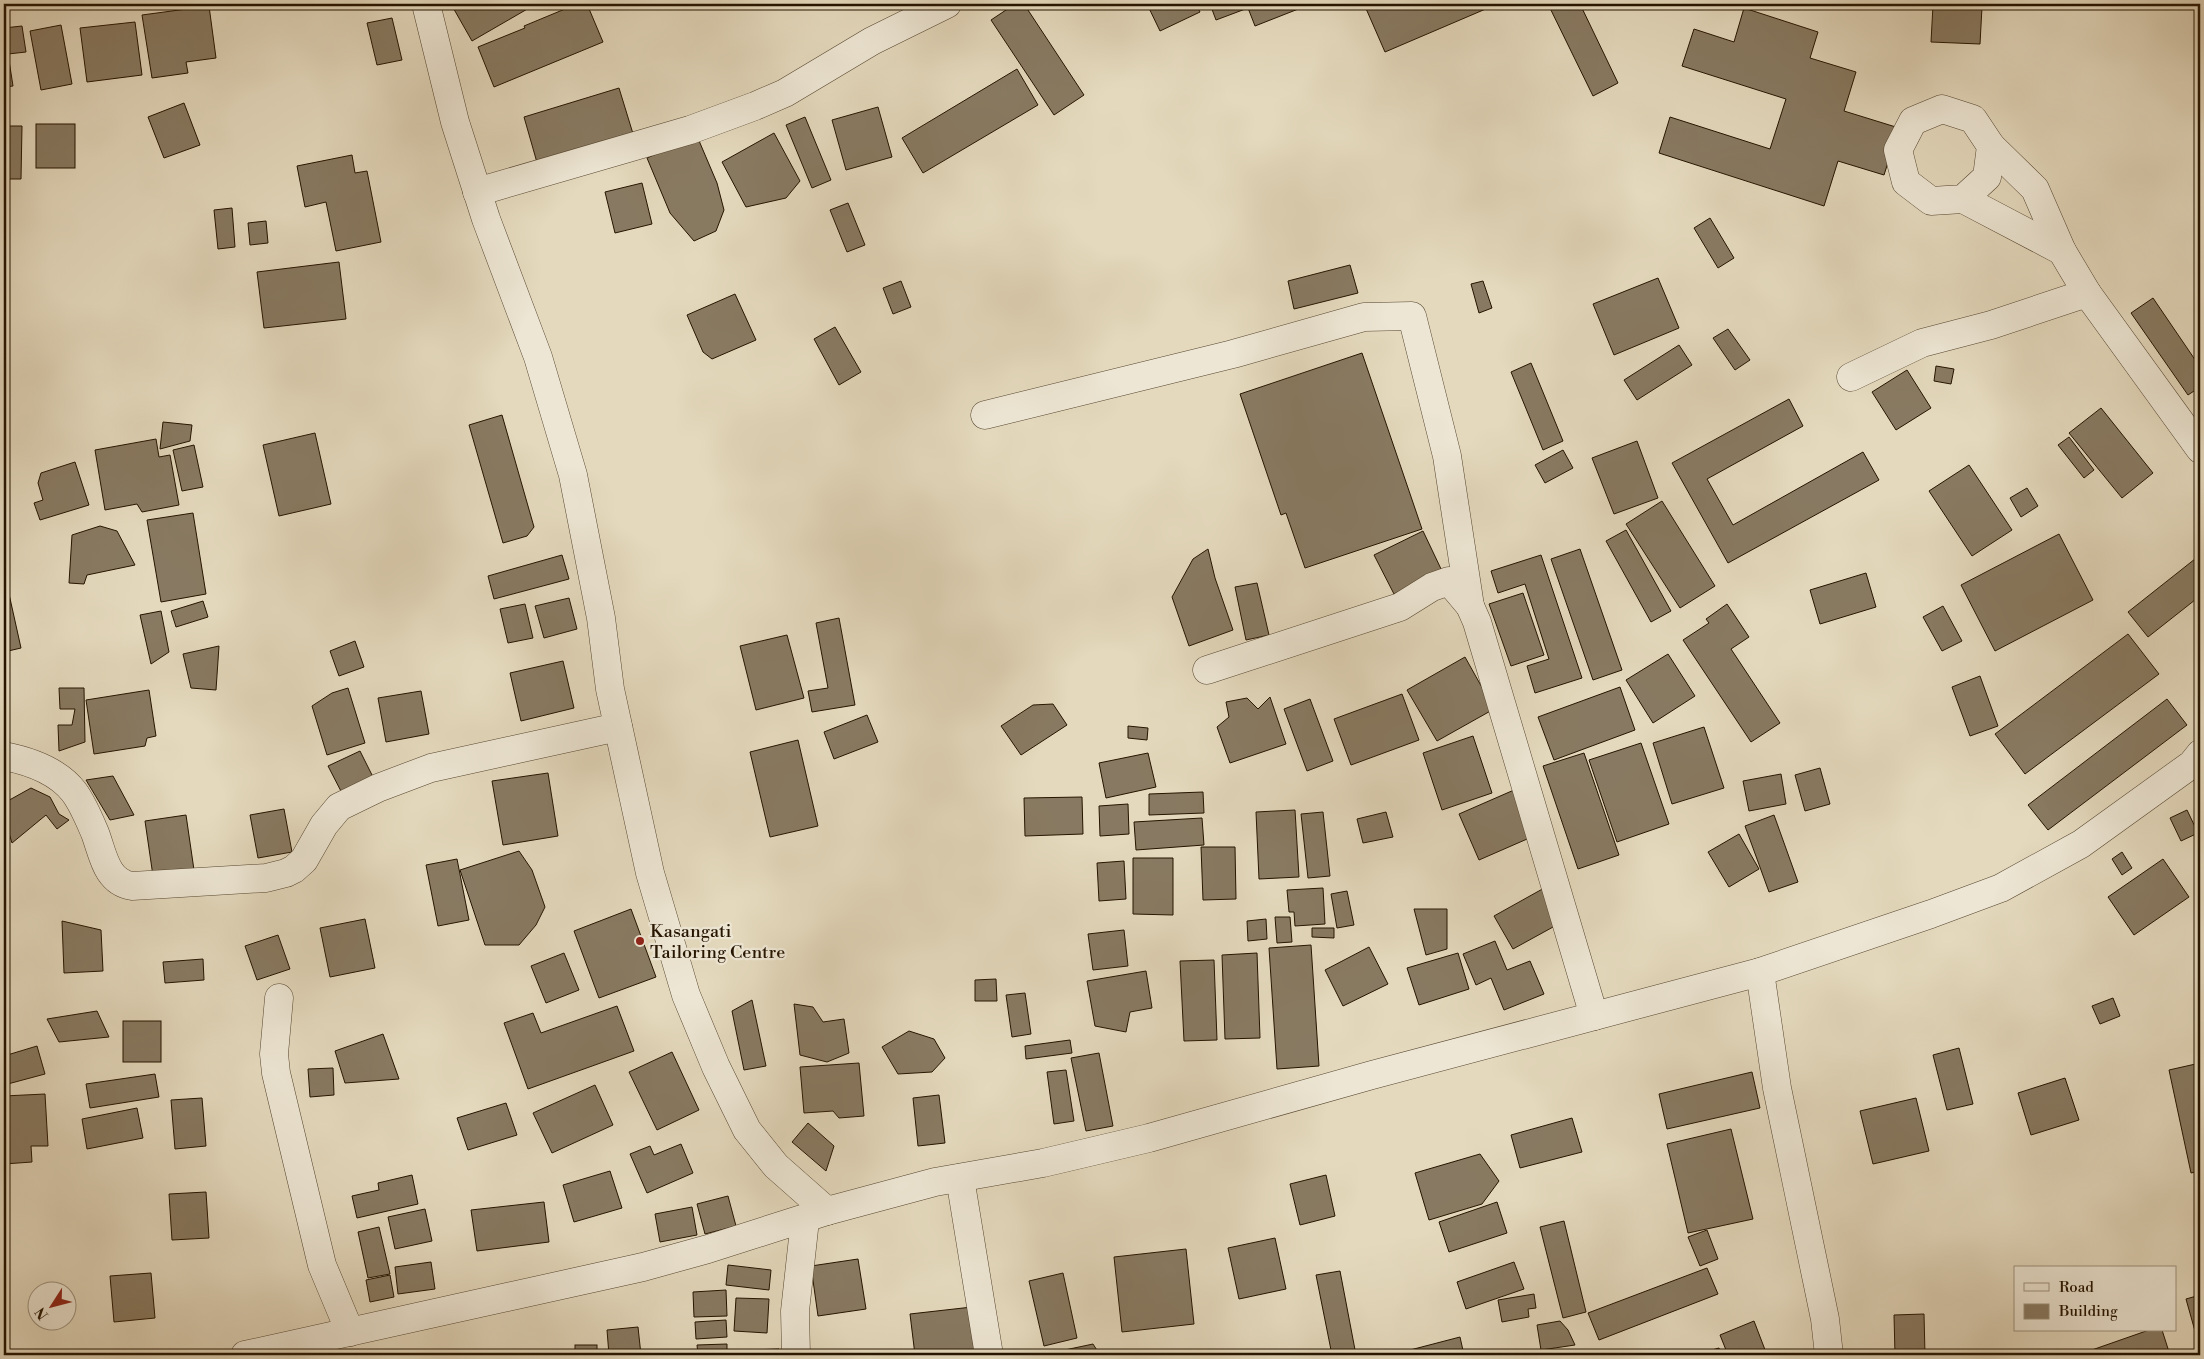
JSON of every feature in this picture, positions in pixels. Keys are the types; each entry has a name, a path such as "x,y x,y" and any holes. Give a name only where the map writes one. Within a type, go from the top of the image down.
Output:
{"street":[{"path":"426,4 455,122 477,192 538,357 573,475 601,618 610,689 618,727 650,873 686,995 716,1067 747,1130 816,1215"},
{"path":"477,192 690,130 756,106 785,93 872,41 947,4"},
{"path":"2062,251 1963,199 1931,201 1906,182 1898,150 1913,121 1942,109 1973,119 1991,146 2035,189 2062,251 2087,292 2200,449"},
{"path":"1963,199 1987,177 1991,146"},
{"path":"1851,377 1922,343 1991,324 2087,292"},
{"path":"985,415 1233,354 1364,317 1412,316 1447,456 1470,606 1477,622 1594,1016"},
{"path":"1207,670 1400,607 1432,587 1449,581 1470,606"},
{"path":"4,756 19,759 46,770 63,780 74,791 83,807 109,872 122,885 132,886 266,878 286,874 304,860 327,821 339,807 378,788 431,768 618,727"},
{"path":"245,1355 643,1267 816,1215 935,1182 1043,1163 1149,1138 1372,1075 1760,972 1931,914 2001,888 2081,844 2192,764 2200,754"},
{"path":"1760,972 1777,1088 1825,1319 1829,1355"},
{"path":"278,998 274,1054 276,1073 322,1265 350,1332"},
{"path":"960,1178 989,1355"},
{"path":"796,1355 795,1311 816,1215"}],"building":[{"path":"451,4 536,4 472,41"},
{"path":"577,4 587,4 603,42 494,87 478,47"},
{"path":"1015,4 1024,4 1084,95 1054,115 991,20"},
{"path":"1147,4 1196,4 1200,12 1160,31"},
{"path":"1210,4 1311,4 1255,26 1248,8 1216,20"},
{"path":"1364,4 1494,4 1495,5 1385,52"},
{"path":"1548,4 1580,4 1618,83 1593,96"},
{"path":"1933,5 1982,7 1980,44 1931,42"},
{"path":"209,6 216,58 186,62 188,73 152,78 142,15"},
{"path":"1744,8 1818,32 1810,58 1856,72 1844,111 1899,128 1884,175 1838,161 1824,206 1659,153 1670,117 1770,149 1786,99 1682,66 1694,29 1734,42"},
{"path":"392,18 402,60 377,65 367,23"},
{"path":"135,22 142,75 87,82 80,28"},
{"path":"61,25 72,84 41,90 30,31"},
{"path":"22,26 26,52 8,54 13,86 4,87 4,28"},
{"path":"1017,69 1038,105 923,173 902,138"},
{"path":"619,88 634,137 538,166 524,117"},
{"path":"184,103 200,145 164,158 148,117"},
{"path":"878,107 892,157 846,170 832,120"},
{"path":"805,117 831,180 812,188 786,125"},
{"path":"36,124 75,124 75,168 36,168"},
{"path":"4,126 22,126 21,179 4,179"},
{"path":"774,133 800,181 786,198 746,207 722,162"},
{"path":"697,136 717,183 724,210 716,231 694,241 670,213 647,158"},
{"path":"352,155 355,173 367,171 381,242 336,251 326,202 305,207 297,166"},
{"path":"642,183 652,224 615,233 605,192"},
{"path":"848,203 865,245 847,252 830,210"},
{"path":"232,208 235,247 218,249 214,210"},
{"path":"1710,218 1734,258 1718,268 1694,228"},
{"path":"266,221 268,243 250,245 248,223"},
{"path":"339,262 346,319 264,328 257,272"},
{"path":"1350,265 1358,293 1294,309 1288,281"},
{"path":"1658,278 1679,328 1614,355 1593,304"},
{"path":"901,281 911,307 893,314 883,288"},
{"path":"1483,281 1492,308 1479,313 1471,284"},
{"path":"735,294 756,340 712,359 703,352 687,315"},
{"path":"2153,298 2200,367 2200,387 2188,395 2131,313"},
{"path":"835,327 861,372 839,385 814,339"},
{"path":"1728,329 1750,360 1735,370 1713,338"},
{"path":"1679,345 1692,365 1637,400 1624,380"},
{"path":"1362,353 1422,529 1305,568 1286,513 1281,515 1240,394"},
{"path":"1531,363 1563,441 1543,450 1511,372"},
{"path":"1936,366 1954,369 1951,384 1934,381"},
{"path":"1907,370 1931,408 1896,430 1872,392"},
{"path":"1789,399 1803,426 1707,479 1733,525 1863,452 1879,480 1728,563 1672,463"},
{"path":"2101,408 2153,473 2122,498 2069,433"},
{"path":"502,415 534,527 527,536 503,543 469,425"},
{"path":"163,422 192,425 190,441 160,449"},
{"path":"315,433 331,504 279,516 263,445"},
{"path":"2069,437 2094,470 2084,478 2058,445"},
{"path":"156,439 159,457 170,455 179,505 142,512 137,504 105,510 95,450"},
{"path":"1637,441 1658,498 1614,514 1592,458"},
{"path":"194,445 203,487 182,491 173,450"},
{"path":"1563,450 1573,468 1545,483 1535,465"},
{"path":"75,462 89,505 40,520 34,503 43,500 38,483 41,473"},
{"path":"1969,465 2012,530 1972,556 1929,491"},
{"path":"2027,488 2038,506 2021,517 2010,498"},
{"path":"1662,501 1715,586 1680,608 1626,524"},
{"path":"193,513 206,594 161,602 147,520"},
{"path":"100,526 117,531 135,565 87,575 84,584 69,583 72,535"},
{"path":"1626,530 1671,611 1651,622 1606,541"},
{"path":"1423,531 1442,571 1394,594 1374,555"},
{"path":"2059,534 2093,600 1995,651 1961,585"},
{"path":"1208,549 1215,578 1233,630 1189,646 1172,597 1193,559"},
{"path":"1580,549 1622,670 1593,680 1551,559"},
{"path":"562,555 569,579 494,599 488,576"},
{"path":"1541,555 1582,678 1535,693 1527,666 1549,659 1525,584 1498,593 1491,571"},
{"path":"2200,555 2200,596 2148,637 2128,612"},
{"path":"1866,573 1876,607 1820,624 1810,590"},
{"path":"1257,583 1269,635 1246,640 1235,587"},
{"path":"7,585 21,648 4,652 4,586"},
{"path":"1523,593 1544,655 1511,666 1489,604"},
{"path":"569,598 577,629 544,638 535,606"},
{"path":"203,601 208,617 176,627 171,611"},
{"path":"525,604 533,638 508,643 500,609"},
{"path":"1727,604 1749,637 1731,649 1780,723 1751,742 1683,640 1709,623 1706,619"},
{"path":"1943,606 1962,641 1942,651 1923,617"},
{"path":"161,611 169,652 151,664 140,615"},
{"path":"839,618 855,705 812,712 808,691 828,688 816,623"},
{"path":"2128,634 2159,674 2025,774 1995,734"},
{"path":"787,635 804,698 756,710 740,646"},
{"path":"355,641 364,667 339,676 330,651"},
{"path":"219,646 216,690 191,688 183,654"},
{"path":"1668,654 1695,696 1653,723 1626,680"},
{"path":"1465,657 1494,709 1437,741 1407,690"},
{"path":"563,661 574,708 521,721 510,673"},
{"path":"1980,676 1998,726 1970,736 1952,687"},
{"path":"1620,687 1635,730 1554,760 1538,717"},
{"path":"59,688 84,688 85,742 59,751 58,725 72,725 75,709 60,709"},
{"path":"348,688 365,743 327,755 312,706 332,693"},
{"path":"149,690 156,736 147,738 145,746 94,754 86,700"},
{"path":"421,691 429,734 386,742 378,698"},
{"path":"1402,694 1419,740 1351,765 1334,719"},
{"path":"1270,697 1286,744 1230,763 1217,727 1229,717 1226,702 1247,698 1258,709"},
{"path":"1310,699 1333,761 1307,771 1284,709"},
{"path":"2167,699 2187,725 2048,830 2028,805"},
{"path":"1053,704 1067,725 1021,755 1001,726 1033,705"},
{"path":"867,715 878,742 834,759 824,732"},
{"path":"1128,726 1148,728 1147,740 1128,738"},
{"path":"1704,727 1724,788 1672,804 1653,743"},
{"path":"1473,736 1492,793 1442,810 1423,753"},
{"path":"798,740 818,826 770,837 750,752"},
{"path":"1641,743 1669,824 1617,842 1589,760"},
{"path":"360,751 375,781 344,797 328,766"},
{"path":"1148,753 1156,787 1106,798 1099,763"},
{"path":"1584,753 1619,855 1578,869 1543,766"},
{"path":"1820,768 1830,804 1805,811 1795,775"},
{"path":"548,773 558,836 503,845 492,781"},
{"path":"1781,774 1786,804 1749,811 1743,781"},
{"path":"113,776 134,815 110,820 86,780"},
{"path":"31,788 50,797 59,814 69,820 57,829 46,815 12,843 4,817 4,803"},
{"path":"1514,790 1534,836 1479,860 1459,814"},
{"path":"1203,792 1204,813 1149,815 1149,794"},
{"path":"1082,797 1083,834 1025,836 1024,798"},
{"path":"1128,804 1129,834 1100,836 1099,806"},
{"path":"284,809 292,852 258,858 250,815"},
{"path":"1295,810 1299,877 1259,879 1256,812"},
{"path":"2187,810 2198,833 2181,841 2170,818"},
{"path":"1323,812 1330,876 1308,878 1301,814"},
{"path":"1386,812 1393,837 1363,843 1357,819"},
{"path":"186,815 194,870 153,876 145,821"},
{"path":"1774,815 1798,882 1769,892 1745,826"},
{"path":"1202,818 1204,845 1136,850 1134,822"},
{"path":"1739,834 1759,869 1729,887 1708,852"},
{"path":"1201,847 1235,847 1236,899 1203,900"},
{"path":"519,851 532,870 545,907 536,925 519,945 485,945 460,870"},
{"path":"2122,852 2132,868 2122,875 2112,859"},
{"path":"1133,858 1173,858 1173,915 1133,914"},
{"path":"457,859 469,920 438,926 426,865"},
{"path":"2163,859 2189,897 2134,935 2108,897"},
{"path":"1124,861 1126,899 1099,901 1097,863"},
{"path":"4,874 7,874 7,900 4,900"},
{"path":"1546,887 1564,921 1513,949 1494,916"},
{"path":"1323,888 1325,924 1295,926 1294,912 1289,912 1287,890"},
{"path":"1347,891 1354,925 1337,928 1331,894"},
{"path":"631,909 656,977 599,998 574,931"},
{"path":"1414,909 1447,909 1447,949 1426,955"},
{"path":"1275,917 1290,917 1292,942 1277,943"},
{"path":"365,919 375,968 330,977 320,928"},
{"path":"1266,919 1267,939 1248,941 1247,921"},
{"path":"62,921 101,930 103,971 64,973"},
{"path":"1312,928 1334,928 1334,938 1312,937"},
{"path":"1124,930 1128,966 1093,970 1088,934"},
{"path":"278,935 290,969 257,980 245,946"},
{"path":"1495,941 1507,970 1530,961 1544,994 1504,1010 1491,978 1476,985 1463,954"},
{"path":"1311,945 1319,1066 1277,1069 1269,948"},
{"path":"1369,947 1388,984 1343,1006 1325,970"},
{"path":"564,953 579,990 546,1003 531,966"},
{"path":"1257,953 1260,1038 1225,1039 1222,955"},
{"path":"1458,953 1469,989 1419,1005 1407,968"},
{"path":"203,959 204,980 165,983 163,962"},
{"path":"1214,960 1217,1040 1184,1041 1180,961"},
{"path":"1146,971 1152,1008 1130,1012 1126,1032 1095,1026 1087,981"},
{"path":"996,979 997,1001 975,1001 975,980"},
{"path":"1025,993 1031,1034 1012,1037 1006,995"},
{"path":"2113,998 2120,1016 2100,1024 2092,1006"},
{"path":"752,1000 766,1066 744,1070 732,1011"},
{"path":"794,1004 813,1007 823,1022 844,1019 849,1053 827,1062 800,1055"},
{"path":"617,1006 634,1051 528,1089 504,1023 533,1013 541,1033"},
{"path":"97,1011 109,1037 59,1042 47,1019"},
{"path":"123,1021 161,1021 161,1062 123,1062"},
{"path":"909,1031 934,1039 945,1058 932,1072 898,1074 882,1047"},
{"path":"383,1034 399,1079 345,1083 335,1051"},
{"path":"1070,1040 1072,1053 1026,1059 1025,1046"},
{"path":"37,1046 45,1074 4,1085 4,1056"},
{"path":"1959,1048 1973,1104 1947,1110 1933,1055"},
{"path":"672,1052 699,1110 657,1130 629,1072"},
{"path":"1099,1053 1113,1126 1086,1131 1071,1058"},
{"path":"859,1063 864,1116 839,1118 833,1111 804,1113 800,1067"},
{"path":"2200,1063 2200,1171 2191,1173 2169,1070"},
{"path":"333,1068 334,1095 310,1097 308,1069"},
{"path":"1066,1070 1074,1121 1054,1124 1047,1072"},
{"path":"1752,1072 1760,1108 1667,1129 1659,1094"},
{"path":"155,1074 159,1097 90,1108 86,1084"},
{"path":"2065,1078 2079,1120 2031,1135 2018,1093"},
{"path":"595,1085 613,1125 552,1153 533,1113"},
{"path":"45,1094 48,1146 31,1146 32,1162 4,1164 4,1096"},
{"path":"939,1095 945,1143 918,1146 913,1098"},
{"path":"202,1098 206,1146 175,1149 171,1100"},
{"path":"1916,1098 1929,1151 1873,1164 1860,1111"},
{"path":"506,1103 517,1135 468,1150 457,1118"},
{"path":"137,1108 143,1138 87,1149 82,1119"},
{"path":"1572,1118 1582,1152 1520,1168 1511,1135"},
{"path":"808,1123 834,1146 826,1171 792,1142"},
{"path":"1731,1129 1753,1219 1688,1233 1667,1144"},
{"path":"681,1144 693,1173 647,1193 630,1154 650,1146 654,1155"},
{"path":"1480,1154 1499,1181 1482,1204 1429,1220 1415,1173"},
{"path":"610,1171 622,1208 574,1222 563,1185"},
{"path":"412,1175 418,1204 357,1218 352,1196 379,1190 378,1183"},
{"path":"1326,1175 1335,1216 1300,1225 1290,1184"},
{"path":"206,1192 209,1238 172,1240 169,1194"},
{"path":"728,1196 736,1226 705,1234 697,1204"},
{"path":"544,1202 549,1242 477,1251 471,1210"},
{"path":"1497,1202 1507,1233 1449,1252 1439,1222"},
{"path":"692,1207 697,1235 660,1242 655,1214"},
{"path":"425,1209 432,1241 395,1249 388,1217"},
{"path":"1564,1221 1586,1312 1563,1318 1540,1227"},
{"path":"379,1227 390,1274 368,1278 358,1232"},
{"path":"1707,1230 1718,1259 1700,1266 1688,1237"},
{"path":"1275,1238 1286,1289 1239,1299 1228,1248"},
{"path":"1186,1249 1194,1324 1122,1332 1114,1257"},
{"path":"858,1259 866,1309 818,1316 811,1266"},
{"path":"431,1262 435,1289 398,1294 395,1267"},
{"path":"1514,1262 1524,1289 1466,1309 1457,1282"},
{"path":"728,1265 771,1270 769,1290 726,1285"},
{"path":"1707,1268 1718,1294 1599,1340 1588,1313"},
{"path":"1340,1271 1356,1355 1332,1355 1316,1275"},
{"path":"151,1273 155,1318 114,1322 110,1276"},
{"path":"1063,1273 1077,1338 1044,1346 1029,1281"},
{"path":"390,1275 394,1297 370,1302 366,1280"},
{"path":"726,1290 727,1316 694,1317 693,1292"},
{"path":"1534,1294 1536,1308 1528,1309 1529,1317 1502,1322 1498,1300"},
{"path":"2200,1295 2200,1349 2186,1299"},
{"path":"736,1298 769,1299 767,1333 734,1331"},
{"path":"972,1307 978,1355 915,1355 910,1314"},
{"path":"1924,1314 1925,1355 1895,1355 1894,1315"},
{"path":"726,1320 727,1337 696,1339 695,1322"},
{"path":"1560,1321 1568,1330 1575,1345 1541,1350 1537,1325"},
{"path":"1754,1321 1767,1355 1728,1355 1720,1335"},
{"path":"638,1327 641,1355 609,1355 607,1330"},
{"path":"2143,1332 2163,1332 2170,1355 2090,1355 2089,1351"},
{"path":"1460,1337 1464,1355 1391,1355"},
{"path":"727,1344 727,1355 698,1355 697,1345"},
{"path":"1093,1344 1100,1355 1046,1355 1046,1354"},
{"path":"575,1345 597,1345 597,1355 575,1355"},
{"path":"1719,1348 1721,1355 1701,1355 1701,1353"},
{"path":"779,1349 779,1355 750,1355 750,1350"},
{"path":"1282,1351 1286,1355 1267,1355"},
{"path":"1563,1351 1564,1355 1546,1355"}],"place":[{"name":"Kasangati Tailoring Centre","path":"640,941"}]}
